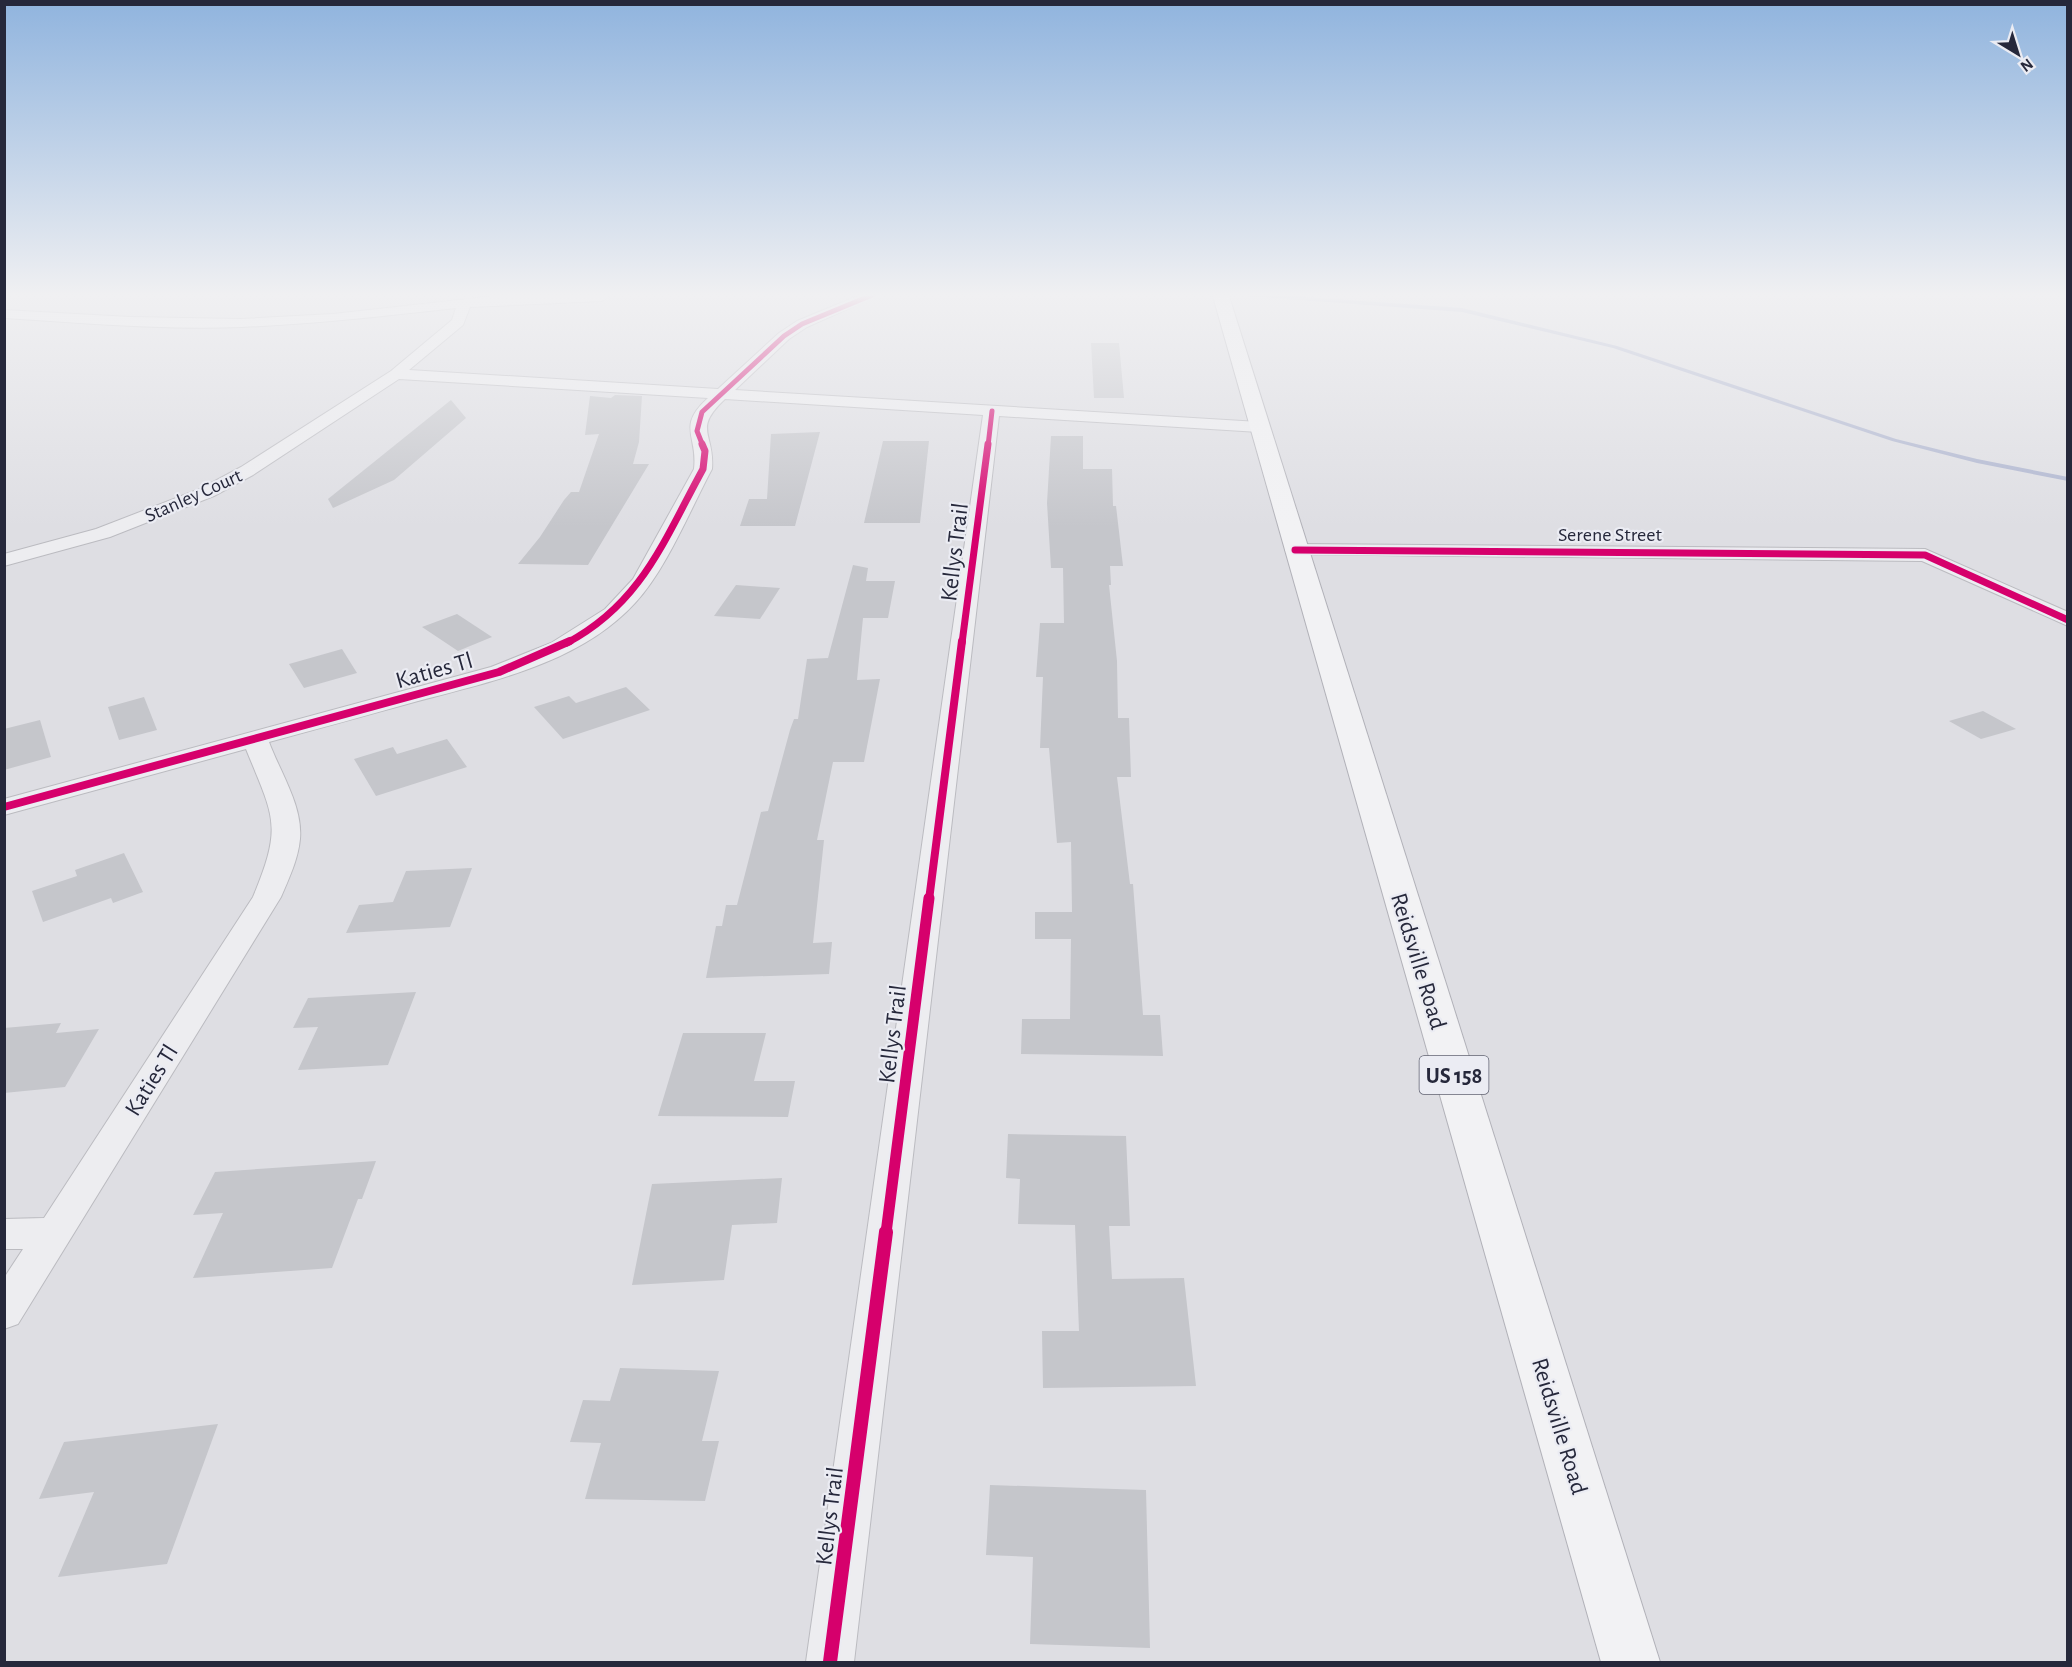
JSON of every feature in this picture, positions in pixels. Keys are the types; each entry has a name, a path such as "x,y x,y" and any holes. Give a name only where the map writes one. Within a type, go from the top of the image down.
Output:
{"highway":[{"name":"Reidsville Road","path":"1243,371 1631,1662"}],"street":[{"name":"Stanley Court","path":"4,560 103,533 208,492 247,471 400,371"},
{"path":"723,394 747,371"},
{"path":"396,374 1259,427"},
{"name":"Katies Tl","path":"4,807 499,672 565,645 613,614 630,598 642,581 703,469 705,451 697,431 697,422 702,412 723,394"},
{"name":"Kellys Trail","path":"830,1662 992,411"},
{"name":"Serene Street","path":"1295,550 1925,555 2067,620"},
{"name":"Katies Tl","path":"4,1312 267,897 282,861 287,830 280,803 255,739"},
{"path":"4,1234 55,1233"}],"building":[{"path":"1093,371 1122,371 1124,398 1094,398"},
{"path":"615,395 642,396 639,442 633,464 649,464 588,565 518,564 540,537 564,500 571,492 579,492 599,434 585,435 590,396 611,398"},
{"path":"451,400 466,418 394,480 333,508 328,499"},
{"path":"820,432 795,526 740,526 749,499 767,499 771,434"},
{"path":"1051,436 1083,436 1083,469 1112,469 1113,506 1116,506 1123,566 1110,566 1111,585 1109,585 1117,661 1118,718 1129,718 1131,777 1117,777 1130,884 1133,884 1143,1015 1160,1015 1163,1056 1021,1054 1022,1019 1070,1019 1071,939 1035,939 1035,912 1072,912 1071,842 1057,843 1049,748 1040,748 1043,677 1036,677 1040,623 1064,623 1063,568 1051,568 1047,503"},
{"path":"883,441 929,441 920,523 864,523"},
{"path":"853,565 868,568 866,581 895,581 888,618 863,618 857,680 880,679 864,762 833,762 817,840 824,840 813,943 832,942 829,974 706,978 716,926 722,926 726,905 737,905 761,812 768,811 790,730 794,719 798,719 807,659 828,658"},
{"path":"736,585 780,588 760,619 714,616"},
{"path":"457,614 492,637 458,651 422,627"},
{"path":"342,649 357,673 304,688 289,664"},
{"path":"626,687 650,710 563,739 534,707 569,696 576,703"},
{"path":"144,697 157,730 119,740 108,707"},
{"path":"1983,711 2016,729 1981,739 1949,721"},
{"path":"40,720 51,757 4,770 4,729"},
{"path":"447,739 467,767 376,796 354,759 393,747 397,754"},
{"path":"124,853 143,892 113,903 111,898 43,922 32,891 77,876 75,870"},
{"path":"472,868 450,927 346,933 359,905 393,902 406,871"},
{"path":"416,992 388,1065 298,1070 318,1027 293,1028 308,998"},
{"path":"61,1023 56,1033 99,1029 65,1087 4,1093 4,1028"},
{"path":"683,1033 766,1033 754,1081 795,1081 788,1117 658,1116"},
{"path":"1008,1134 1126,1136 1130,1226 1109,1226 1112,1279 1184,1278 1196,1386 1043,1388 1042,1331 1079,1331 1075,1225 1018,1224 1020,1179 1006,1178"},
{"path":"376,1161 362,1199 358,1199 332,1268 193,1278 223,1213 193,1215 215,1172"},
{"path":"782,1178 777,1223 732,1225 724,1280 632,1285 652,1184"},
{"path":"620,1368 719,1371 702,1441 719,1441 705,1501 585,1499 601,1443 570,1442 583,1400 610,1401"},
{"path":"218,1424 167,1564 58,1577 94,1492 39,1499 64,1442"},
{"path":"990,1485 1146,1490 1150,1648 1030,1644 1033,1557 986,1555"}],"waterway":[{"path":"1686,371 1894,440 1977,461 2068,479"}],"cycle path":[{"path":"4,807 499,672 578,637 612,613 642,581 703,469 705,451 697,431 702,412 746,371"},
{"path":"830,1662 992,411"},
{"path":"1295,550 1925,555 2068,620"}]}
